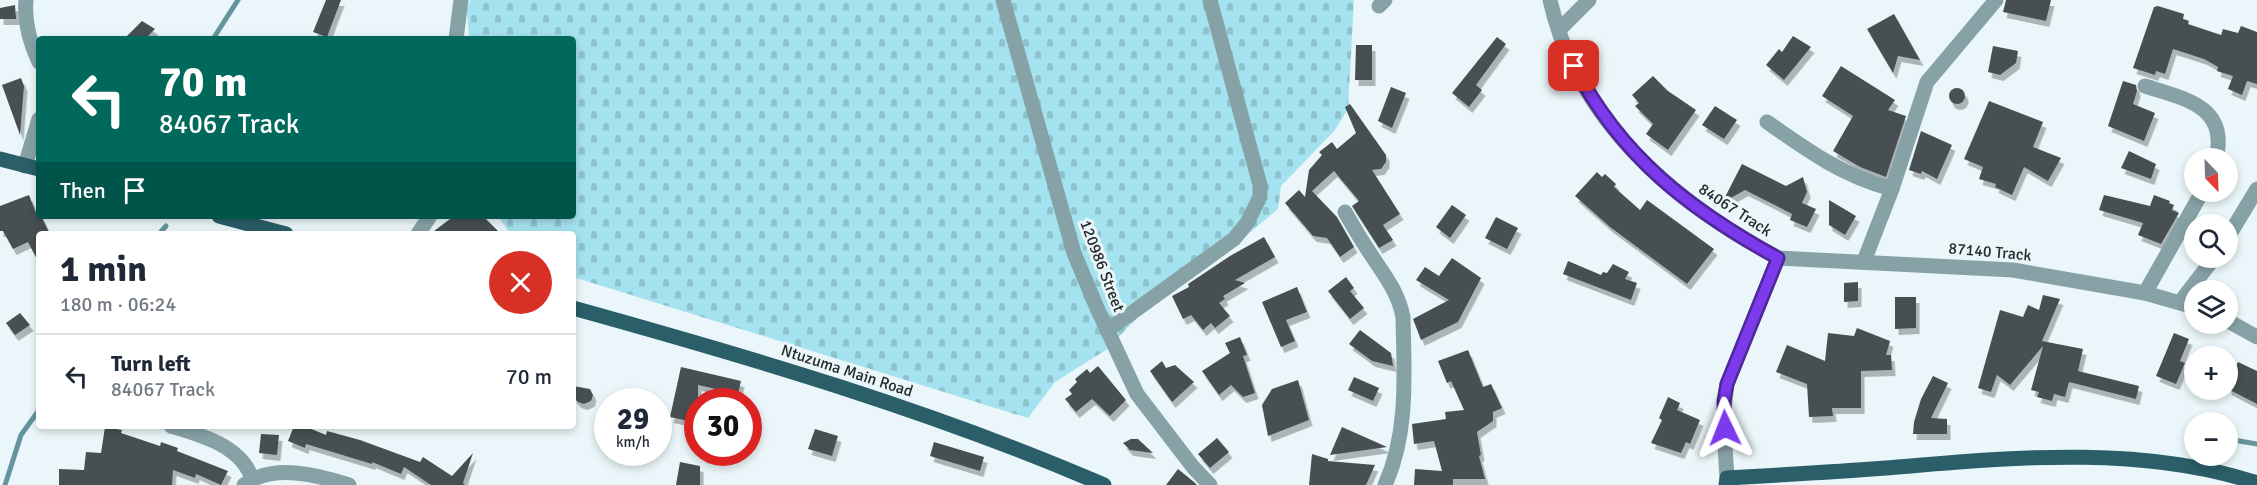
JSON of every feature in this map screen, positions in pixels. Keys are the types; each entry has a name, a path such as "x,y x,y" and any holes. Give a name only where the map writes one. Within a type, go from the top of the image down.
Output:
{"main road":[{"path":"0,159 32,167"},
{"path":"230,219 275,231"},
{"name":"Ntuzuma Main Road","path":"576,309 735,354 954,425 994,439 1104,485"},
{"path":"1727,482 1978,460 2060,458 2160,462 2226,473 2257,483"}],"street":[{"path":"26,0 25,12 32,48 36,56"},
{"path":"456,36 461,0"},
{"name":"120986 Street","path":"1003,0 1074,253 1137,394 1192,467 1210,485"},
{"path":"1108,330 1234,239 1247,223 1260,197 1251,150 1210,0"},
{"name":"84067 Track","path":"1550,0 1569,55 1592,99 1629,149 1659,178 1697,208 1737,236 1778,258 1727,384 1724,416 1727,482"},
{"path":"1559,30 1589,0"},
{"path":"1864,261 1892,189 1927,82 1966,32 1996,0"},
{"path":"2145,86 2186,99 2205,110 2219,134 2217,148"},
{"path":"1767,122 1838,170 1864,182 1892,189"},
{"path":"32,167 36,140"},
{"path":"2238,220 2257,189"},
{"path":"2145,293 2196,202"},
{"path":"1345,212 1370,254 1385,272 1400,302 1403,317 1401,436 1396,458 1385,485"},
{"name":"87140 Track","path":"1778,258 2013,270 2145,293 2184,303"},
{"path":"2238,327 2257,337"},
{"path":"179,429 223,446 247,465 248,482 296,473 350,485"}],"green space":[{"path":"470,0 1354,0 1348,109 1335,130 1281,186 1278,209 1211,265 1140,315 1106,350 1055,382 1028,418 576,278 576,231 508,231 500,219 576,219 576,36 469,36 467,10"}],"building":[{"path":"326,0 341,0 327,36 313,32"},
{"path":"2006,0 2051,0 2046,21 2003,12"},
{"path":"15,5 16,19 0,19 0,8"},
{"path":"2158,6 2184,14 2183,19 2189,21 2188,24 2221,35 2223,29 2238,33 2241,26 2257,32 2257,84 2247,81 2242,95 2228,89 2233,76 2217,71 2218,67 2204,59 2173,49 2165,74 2156,71 2155,75 2133,68 2154,7"},
{"path":"1894,14 1920,60 1898,56 1893,73 1867,29"},
{"path":"142,21 155,29 148,36 127,36"},
{"path":"1793,36 1811,47 1784,80 1766,65 1779,49 1782,52"},
{"path":"1497,37 1506,44 1476,85 1482,90 1469,107 1452,93"},
{"path":"1356,45 1372,45 1372,80 1355,80"},
{"path":"1993,46 2018,51 2016,63 2000,75 1988,72"},
{"path":"1841,66 1895,100 1888,110 1906,116 1886,177 1860,167 1833,151 1853,116 1822,96"},
{"path":"1653,76 1668,91 1696,110 1668,150 1646,134 1653,124 1635,106 1639,103 1632,95"},
{"path":"21,78 24,86 20,135 2,85"},
{"path":"2123,81 2136,85 2137,91 2133,104 2155,113 2144,141 2108,126"},
{"path":"1391,87 1406,93 1392,128 1378,121"},
{"path":"1954,88 1960,88 1965,96 1963,102 1954,104 1949,99 1949,93"},
{"path":"1989,101 2043,122 2033,147 2061,158 2048,181 2024,167 2012,195 1995,187 1996,184 1979,179 1983,167 1964,159"},
{"path":"1350,104 1386,155 1386,162 1381,169 1372,170 1400,214 1383,225 1393,240 1379,248 1352,206 1359,201 1334,171 1312,191 1337,217 1354,247 1340,257 1327,238 1313,236 1285,203 1299,190 1305,197 1309,170 1322,155 1319,152 1332,142 1337,149 1356,133 1345,107"},
{"path":"1715,106 1737,120 1724,139 1702,125"},
{"path":"1921,131 1952,145 1937,179 1922,171 1921,174 1909,170"},
{"path":"2129,151 2156,164 2151,179 2121,168"},
{"path":"1742,164 1786,186 1803,177 1807,192 1802,203 1816,209 1807,227 1790,220 1792,214 1745,190 1722,203"},
{"path":"1597,172 1602,177 1605,174 1616,184 1614,187 1640,210 1647,200 1714,249 1687,284 1610,227 1575,196"},
{"path":"29,195 36,219 42,219 48,231 36,231 36,257 28,242 13,249 3,231 0,231 0,206"},
{"path":"2104,195 2150,206 2154,195 2170,201 2169,203 2174,205 2172,210 2179,213 2161,244 2138,235 2143,223 2099,210"},
{"path":"1829,200 1856,216 1845,235 1829,225"},
{"path":"1452,205 1466,215 1450,238 1436,227"},
{"path":"1496,217 1518,228 1507,249 1485,238"},
{"path":"450,219 486,219 498,231 434,231"},
{"path":"1264,237 1275,257 1235,280 1245,283 1223,296 1225,299 1219,303 1230,316 1215,328 1211,323 1203,330 1191,315 1183,319 1172,296 1189,287 1188,284 1230,256"},
{"path":"1452,258 1481,278 1458,322 1421,340 1413,319 1449,300 1416,280 1425,267 1439,276"},
{"path":"1568,261 1601,275 1603,272 1607,273 1613,264 1629,272 1625,279 1637,283 1631,300 1563,274"},
{"path":"1346,277 1354,288 1350,291 1364,308 1350,319 1328,291"},
{"path":"1858,282 1858,301 1844,302 1844,283"},
{"path":"1297,287 1307,312 1286,320 1295,341 1281,347 1262,302"},
{"path":"2043,295 2060,299 2042,341 2083,349 2078,371 2139,386 2136,399 2069,382 2065,397 2054,394 2052,401 2037,397 2039,392 2031,390 2043,346 2010,385 1997,375 1991,392 1978,388 2000,310 2023,317 2028,305 2039,310"},
{"path":"1895,297 1916,297 1916,328 1895,329"},
{"path":"20,313 30,325 15,335 6,323"},
{"path":"1857,328 1890,341 1886,355 1891,355 1892,370 1861,371 1861,408 1832,408 1833,416 1809,417 1807,384 1776,372 1787,345 1825,361 1828,333 1854,336"},
{"path":"1360,330 1391,353 1393,366 1372,361 1349,344"},
{"path":"2174,333 2189,339 2184,346 2180,361 2184,363 2184,365 2176,384 2156,376"},
{"path":"1240,337 1247,355 1243,356 1255,393 1243,397 1231,385 1219,395 1202,371 1230,353 1225,343"},
{"path":"1468,350 1483,387 1491,384 1502,408 1493,412 1493,421 1477,432 1481,455 1479,456 1485,479 1453,479 1453,485 1414,485 1415,469 1442,471 1434,441 1414,444 1412,424 1446,419 1445,412 1464,410 1451,381 1447,383 1438,361"},
{"path":"1162,361 1166,368 1175,365 1194,382 1172,402 1150,371"},
{"path":"2238,362 2257,371 2257,404 2238,394"},
{"path":"1098,366 1126,400 1110,416 1092,399 1076,412 1065,399 1072,394 1069,390 1077,382 1075,379 1087,369 1090,373"},
{"path":"681,367 741,381 739,388 711,388 698,385 698,388 684,388 684,420 672,417"},
{"path":"1933,376 1948,383 1931,418 1947,419 1947,434 1913,434 1921,399"},
{"path":"1354,377 1379,388 1373,401 1348,390"},
{"path":"1298,380 1309,420 1268,436 1262,405 1272,389"},
{"path":"576,387 590,389 593,395 591,401 584,404 578,402"},
{"path":"1668,397 1680,403 1677,410 1700,420 1690,444 1686,442 1681,453 1651,443 1662,420 1659,418"},
{"path":"1342,427 1387,447 1330,455"},
{"path":"105,429 116,429 122,430 121,433 160,446 161,442 178,448 177,451 228,471 221,485 196,474 195,478 173,470 172,485 59,485 59,469 84,470 86,452 101,453"},
{"path":"293,429 311,429 326,435 327,431 360,440 420,462 423,457 452,476 473,453 463,483 465,485 431,485 404,467 401,474 372,462 372,464 306,444 305,448 288,441"},
{"path":"815,429 838,436 832,456 808,449"},
{"path":"261,434 279,435 277,455 259,453"},
{"path":"1217,438 1229,452 1210,468 1198,454"},
{"path":"1131,439 1138,439 1153,453 1130,450 1123,443"},
{"path":"934,442 984,457 980,471 930,456"},
{"path":"1312,454 1328,459 1328,461 1375,465 1366,485 1309,485"},
{"path":"680,462 684,463 684,466 700,466 700,485 676,485"},
{"path":"1178,469 1194,482 1197,485 1166,485"}],"waterway":[{"path":"215,36 238,0"},
{"path":"162,231 166,226"},
{"path":"5,485 21,435 36,414"},
{"path":"2238,441 2257,444"}],"route":[{"path":"1574,66 1608,123 1643,163 1697,208 1737,236 1778,258 1763,301 1736,357 1727,384 1724,401 1725,428"}]}
